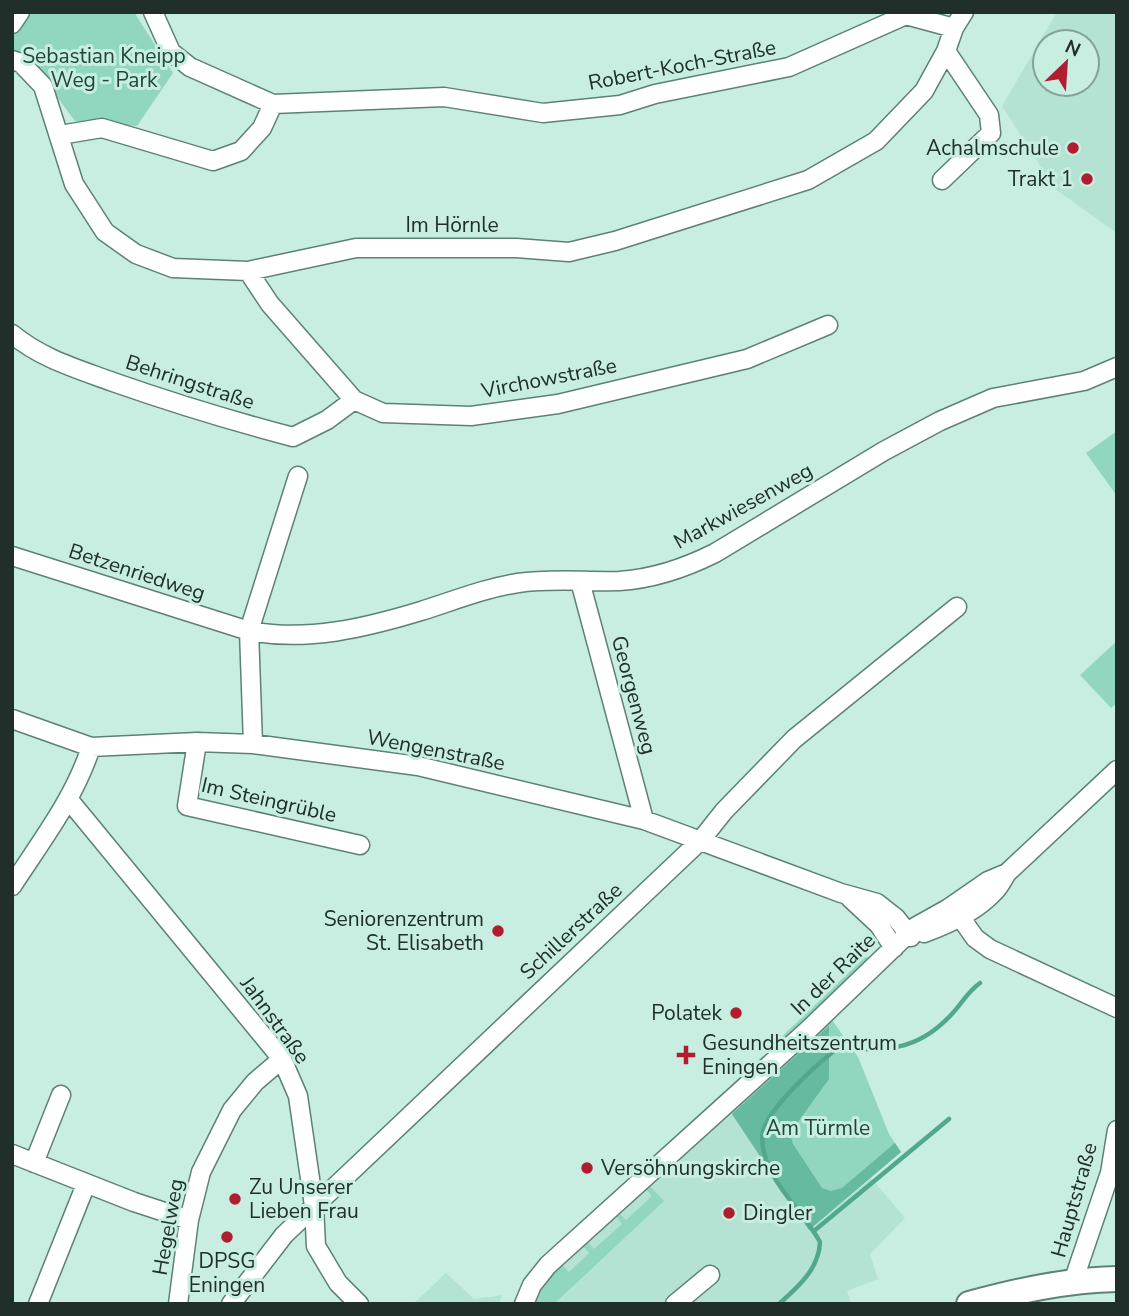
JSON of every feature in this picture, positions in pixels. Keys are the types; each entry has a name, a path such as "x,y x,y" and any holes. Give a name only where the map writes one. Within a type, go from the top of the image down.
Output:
{"main road":[{"path":"969,1304 1015,1292 1073,1282 1117,1279"}],"street":[{"path":"12,24 20,12"},
{"name":"Robert-Koch-Straße","path":"153,12 171,52 190,68 273,104 444,97 543,113 620,105 655,94 789,67 906,15 954,28"},
{"name":"Im Hörnle","path":"12,60 21,63 43,86 74,184 105,232 136,254 173,268 248,271 356,248 516,248 569,252 694,218 808,180 876,141 924,91 964,12"},
{"path":"942,180 991,133 989,116 946,51"},
{"path":"60,135 102,128 213,161 241,151 262,128 273,104"},
{"name":"Virchowstraße","path":"248,271 270,304 354,400 383,413 471,416 558,404 747,359 828,325"},
{"name":"Behringstraße","path":"12,334 30,349 59,362 226,420 293,436 327,420 354,400"},
{"name":"Markwiesenweg","path":"249,631 274,636 340,631 382,622 517,583 621,581 644,578 687,566 715,553 884,451 940,421 993,398 1084,381 1117,367"},
{"path":"253,744 249,631 298,476"},
{"name":"Betzenriedweg","path":"12,556 249,631"},
{"name":"Georgenweg","path":"580,581 644,820"},
{"name":"Schillerstraße","path":"231,1304 284,1235 701,839 724,811 794,739 957,607"},
{"name":"Wengenstraße","path":"12,719 91,747 197,742 253,744 418,766 644,820 841,893 904,940"},
{"name":"Im Steingrüble","path":"197,742 187,806 360,845"},
{"path":"13,883 69,800 79,782 91,747"},
{"name":"In der Raite","path":"524,1304 533,1285 548,1265 808,1030 925,920 956,911 995,891 1007,873 1117,770"},
{"name":"Jahnstraße","path":"69,800 282,1059 298,1096 314,1206 316,1246 338,1283 359,1304"},
{"path":"956,911 975,938 998,954 1117,1008"},
{"name":"Hegelweg","path":"178,1304 189,1220 197,1183 232,1110 256,1082 282,1059"},
{"path":"34,1163 61,1095"},
{"name":"Hauptstraße","path":"1073,1282 1110,1173 1117,1130"},
{"path":"12,1154 86,1184 189,1220"},
{"path":"38,1304 86,1184"},
{"path":"675,1304 710,1275"}],"shaded area":[{"name":"Achalmschule","path":"1057,12 1117,12 1117,233 1055,189 1002,106 1031,56 1031,98 1101,98 1101,28 1048,28"},
{"path":"730,1111 809,1230 871,1178 905,1218 870,1254 878,1279 847,1291 851,1304 535,1304 548,1278 561,1264"},
{"path":"446,1273 474,1299 502,1295 499,1304 413,1304"}],"green space":[{"name":"Sebastian Kneipp Weg - Park","path":"24,12 134,12 173,73 137,126 75,121 48,85 12,50 15,25"},
{"path":"1117,431 1117,496 1086,453"},
{"path":"1117,641 1117,703 1111,708 1080,675"},
{"path":"865,957 870,958 772,1051 770,1048"},
{"name":"Am Türmle","path":"832,1020 858,1057 889,1134 901,1152 809,1230 730,1111"},
{"path":"829,1026 829,1079 790,1133 793,1144 822,1188 831,1191 842,1188 895,1143 901,1152 809,1230 732,1114"},
{"path":"649,1185 664,1201 554,1304 535,1304 541,1288 561,1264 569,1272 589,1253 582,1245 587,1241 594,1249 622,1224 615,1215 618,1212 626,1220 652,1196 645,1188"}],"waterway":[{"path":"779,1304 812,1269 820,1242 778,1184 768,1165 762,1140 769,1118 797,1085 838,1048 885,1049 912,1043 937,1028 980,983"},
{"path":"814,1231 949,1119"}],"place":[{"name":"Achalmschule","path":"1073,148"},
{"name":"Trakt 1","path":"1087,179"},
{"name":"Seniorenzentrum St. Elisabeth","path":"498,931"},
{"name":"Polatek","path":"736,1013"},
{"name":"Gesundheitszentrum Eningen","path":"686,1055"},
{"name":"Versöhnungskirche","path":"587,1168"},
{"name":"Zu Unserer Lieben Frau","path":"235,1199"},
{"name":"Dingler","path":"729,1213"},
{"name":"DPSG Eningen","path":"227,1237"}]}
